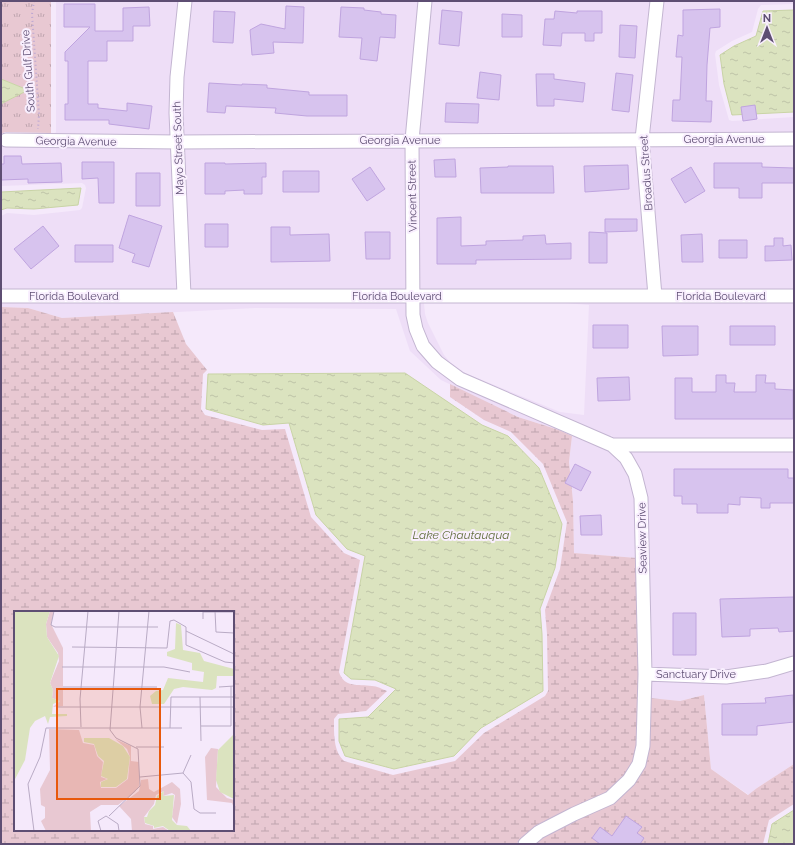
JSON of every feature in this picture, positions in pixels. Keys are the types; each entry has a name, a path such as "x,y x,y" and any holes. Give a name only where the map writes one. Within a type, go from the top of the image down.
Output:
{"street":[{"name":"Mayo Street South","path":"184,295 176,113 177,77 186,1"},
{"name":"Vincent Street","path":"414,296 412,140 425,1"},
{"name":"Broadus Street","path":"655,296 642,139 657,1"},
{"name":"Georgia Avenue","path":"6,140 178,142 794,139"},
{"name":"Florida Boulevard","path":"1,296 794,296"},
{"name":"Seaview Drive","path":"414,296 413,315 416,329 423,346 437,362 460,379 612,444 626,458 635,474 642,498 645,674 643,746 639,764 629,780 610,798 539,832 525,844"},
{"path":"612,444 794,444"},
{"name":"Sanctuary Drive","path":"645,674 726,677 767,672 794,663"}],"path":[{"name":"South Gulf Drive","path":"34,1 32,14 39,114 37,140"}],"shaded area":[{"path":"56,1 179,1 171,136 55,134"},
{"path":"191,1 419,1 406,134 183,136 183,78"},
{"path":"431,1 651,1 637,133 418,134"},
{"path":"663,1 794,1 794,4 761,5 758,9 752,32 732,41 716,51 715,54 719,85 729,120 794,117 794,132 649,133"},
{"path":"794,145 794,289 661,290 648,146"},
{"path":"1,146 172,149 178,289 1,289 1,216 7,213 34,215 80,210 82,208 86,188 82,183 1,186"},
{"path":"637,146 649,290 419,290 418,147"},
{"path":"406,147 408,290 189,289 184,149"},
{"path":"1,302 408,303 419,351 434,368 458,385 606,449 606,451 610,451 622,462 629,477 636,499 637,558 574,553 573,501 569,462 572,436 559,430 518,417 441,380 410,351 396,309 255,308 62,318 28,308 1,307"},
{"path":"794,302 794,438 614,438 611,435 610,437 463,373 440,357 428,343 421,327 419,314 419,303 424,303 428,323 444,355 450,362 465,373 560,412 584,415 589,305 565,303"},
{"path":"628,451 794,451 794,656 766,665 725,670 650,668 647,498"},
{"path":"794,670 794,764 757,788 749,795 711,769 704,695 680,701 650,698 650,681 725,683 767,678"}],"green space":[{"path":"1,1 51,1 51,133 5,132 1,134 1,104 28,90 1,79"},
{"path":"1,307 28,308 62,318 173,312 186,344 207,370 203,374 201,409 205,415 262,430 285,429 311,517 344,553 360,560 339,672 344,681 348,683 376,686 387,691 366,711 338,714 334,719 334,736 336,747 340,757 344,761 393,775 455,761 484,733 545,696 548,691 545,610 560,569 567,522 543,464 511,432 484,420 450,397 450,384 518,417 559,430 572,436 569,462 573,501 574,553 637,558 639,674 637,745 634,762 625,775 607,792 535,826 516,844 1,844"},
{"path":"704,695 711,769 748,795 794,764 794,804 769,820 763,844 534,844 542,837 612,804 633,785 645,766 650,698 680,701"}],"water":[{"path":"794,10 794,112 732,115 724,84 720,55 734,46 756,36 763,11"},
{"path":"1,79 28,90 1,104"},
{"path":"81,188 78,205 34,209 7,208 1,210 1,192"},
{"name":"Lake Chautauqua","path":"405,373 482,425 508,436 539,468 562,524 555,568 540,609 543,691 481,728 454,756 394,769 345,756 339,741 339,719 368,717 396,689 375,680 351,679 344,673 365,556 347,549 316,515 289,423 263,425 206,409 208,374"},
{"path":"794,810 794,844 768,844 772,824"}],"building":[{"path":"64,4 95,4 95,31 123,31 123,8 149,7 150,26 133,26 133,41 107,41 107,61 88,61 88,104 98,104 98,108 127,111 127,103 152,106 149,129 109,124 109,120 65,120 65,104 68,104 68,61 65,61 65,52 90,27 64,27"},
{"path":"286,6 304,7 303,43 273,42 274,53 252,55 250,30 261,24 285,29"},
{"path":"341,7 364,8 364,10 381,12 381,14 396,15 395,38 380,37 377,61 360,59 362,38 339,37"},
{"path":"720,9 720,27 710,28 707,65 706,101 712,101 711,122 672,121 673,100 680,100 682,57 676,57 678,35 683,36 683,10"},
{"path":"442,10 462,12 459,46 439,44"},
{"path":"214,11 235,12 233,43 213,42"},
{"path":"555,11 577,13 577,11 602,11 602,33 594,33 594,41 585,41 585,33 562,33 561,46 543,45 545,19 554,19"},
{"path":"502,14 522,15 522,37 502,37"},
{"path":"620,25 637,26 635,58 619,57"},
{"path":"480,72 501,75 499,100 477,98"},
{"path":"616,73 633,75 629,112 612,110"},
{"path":"536,74 554,74 554,79 585,83 583,102 554,99 554,106 537,106"},
{"path":"209,83 267,85 267,88 309,92 309,95 347,95 347,116 307,116 275,113 276,108 226,106 225,113 207,112"},
{"path":"446,103 479,104 478,123 445,122"},
{"path":"755,105 757,119 743,121 741,107"},
{"path":"4,156 21,156 22,164 61,163 62,182 28,183 28,179 1,180 1,164 4,164"},
{"path":"455,159 456,177 435,177 434,160"},
{"path":"82,162 114,162 114,203 99,203 98,178 82,179"},
{"path":"205,163 266,163 266,177 262,177 262,194 244,194 244,190 225,191 225,194 205,194"},
{"path":"714,163 762,163 762,167 794,168 794,183 762,183 762,198 739,198 739,188 714,188"},
{"path":"628,165 629,189 585,192 584,166"},
{"path":"508,166 553,166 554,193 481,193 480,168"},
{"path":"370,167 385,189 367,201 352,179"},
{"path":"691,167 705,191 685,203 671,179"},
{"path":"283,171 319,171 319,192 283,192"},
{"path":"136,173 160,173 160,206 136,206"},
{"path":"129,215 162,226 149,267 132,262 135,254 119,248"},
{"path":"461,217 461,246 486,245 486,241 523,240 523,236 545,235 546,244 571,243 571,259 476,260 476,264 437,264 437,218"},
{"path":"605,219 637,219 637,231 605,232"},
{"path":"205,224 228,224 228,247 205,247"},
{"path":"43,226 59,246 31,269 14,249"},
{"path":"271,227 290,227 290,235 329,234 330,261 271,262"},
{"path":"365,232 390,232 390,259 366,259"},
{"path":"589,232 607,233 607,263 589,263"},
{"path":"702,234 703,262 682,262 681,235"},
{"path":"774,238 783,238 783,246 791,245 792,260 765,261 765,246 774,246"},
{"path":"719,240 747,240 747,258 719,258"},
{"path":"75,245 113,245 113,262 75,262"},
{"path":"593,325 628,325 628,348 593,348"},
{"path":"662,326 698,326 698,355 663,356"},
{"path":"730,326 775,326 775,345 730,345"},
{"path":"716,375 726,375 726,383 735,383 734,392 756,392 756,375 766,375 765,383 775,383 775,389 793,390 793,419 675,419 675,378 692,378 692,392 716,392"},
{"path":"629,377 630,400 598,401 597,378"},
{"path":"575,464 591,472 581,491 565,483"},
{"path":"674,469 788,469 788,478 794,478 794,503 770,503 770,508 761,508 761,498 740,497 740,505 728,504 728,513 697,513 697,504 682,504 682,496 674,496"},
{"path":"601,515 602,535 581,535 580,516"},
{"path":"794,597 794,631 779,632 778,628 750,629 750,636 722,637 720,599"},
{"path":"673,613 696,613 696,655 673,655"},
{"path":"793,695 794,722 757,726 757,735 722,735 722,704 766,703 765,698"},
{"path":"626,816 642,827 637,833 644,838 640,844 600,844 592,838 600,827 612,836"}]}
